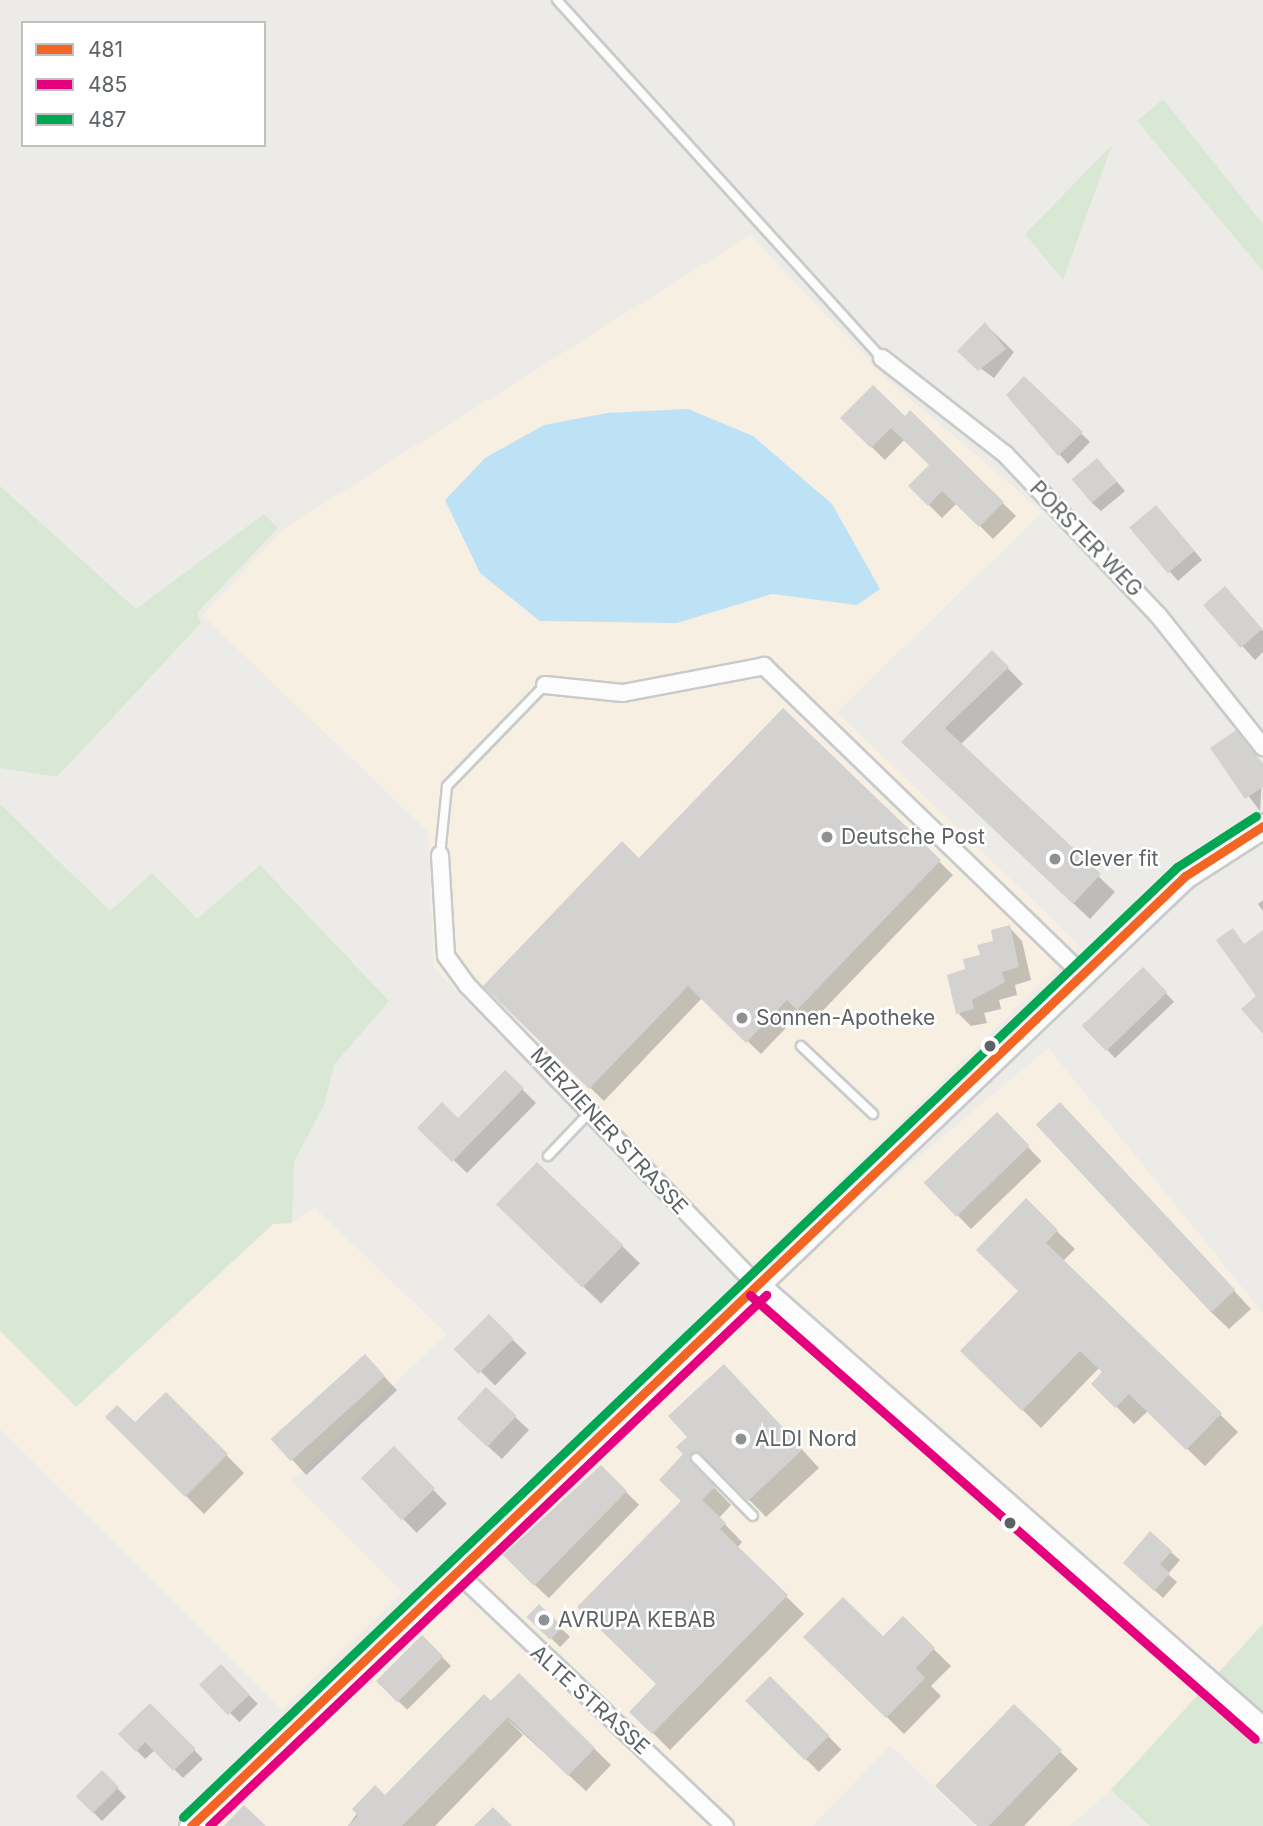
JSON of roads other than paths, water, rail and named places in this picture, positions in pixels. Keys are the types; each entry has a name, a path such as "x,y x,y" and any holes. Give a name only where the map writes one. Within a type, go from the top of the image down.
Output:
{"main road":[{"path":"191,1826 1200,863 1263,826"},
{"path":"758,1286 1263,1730"}],"street":[{"name":"PORSTER WEG","path":"882,358 1005,454 1158,615 1263,747"},
{"path":"545,685 623,693 764,666 1082,974"},
{"name":"MERZIENER STRASSE","path":"440,855 446,956 758,1286"},
{"name":"ALTE STRASSE","path":"457,1572 724,1826"}],"lane":[{"path":"557,0 882,358"},
{"path":"440,855 447,786 545,685"},
{"path":"801,1046 873,1114"},
{"path":"548,1156 593,1110"},
{"path":"696,1458 753,1516"}],"water":[{"path":"688,409 753,436 832,504 880,589 857,605 772,594 677,623 540,621 480,573 445,500 485,458 544,425 607,413"}],"place":[{"name":"Deutsche Post","path":"827,837"},
{"name":"Clever fit","path":"1055,859"},
{"name":"Sonnen-Apotheke","path":"742,1018"},
{"name":"ALDI Nord","path":"741,1439"},
{"name":"AVRUPA KEBAB","path":"544,1620"}]}
